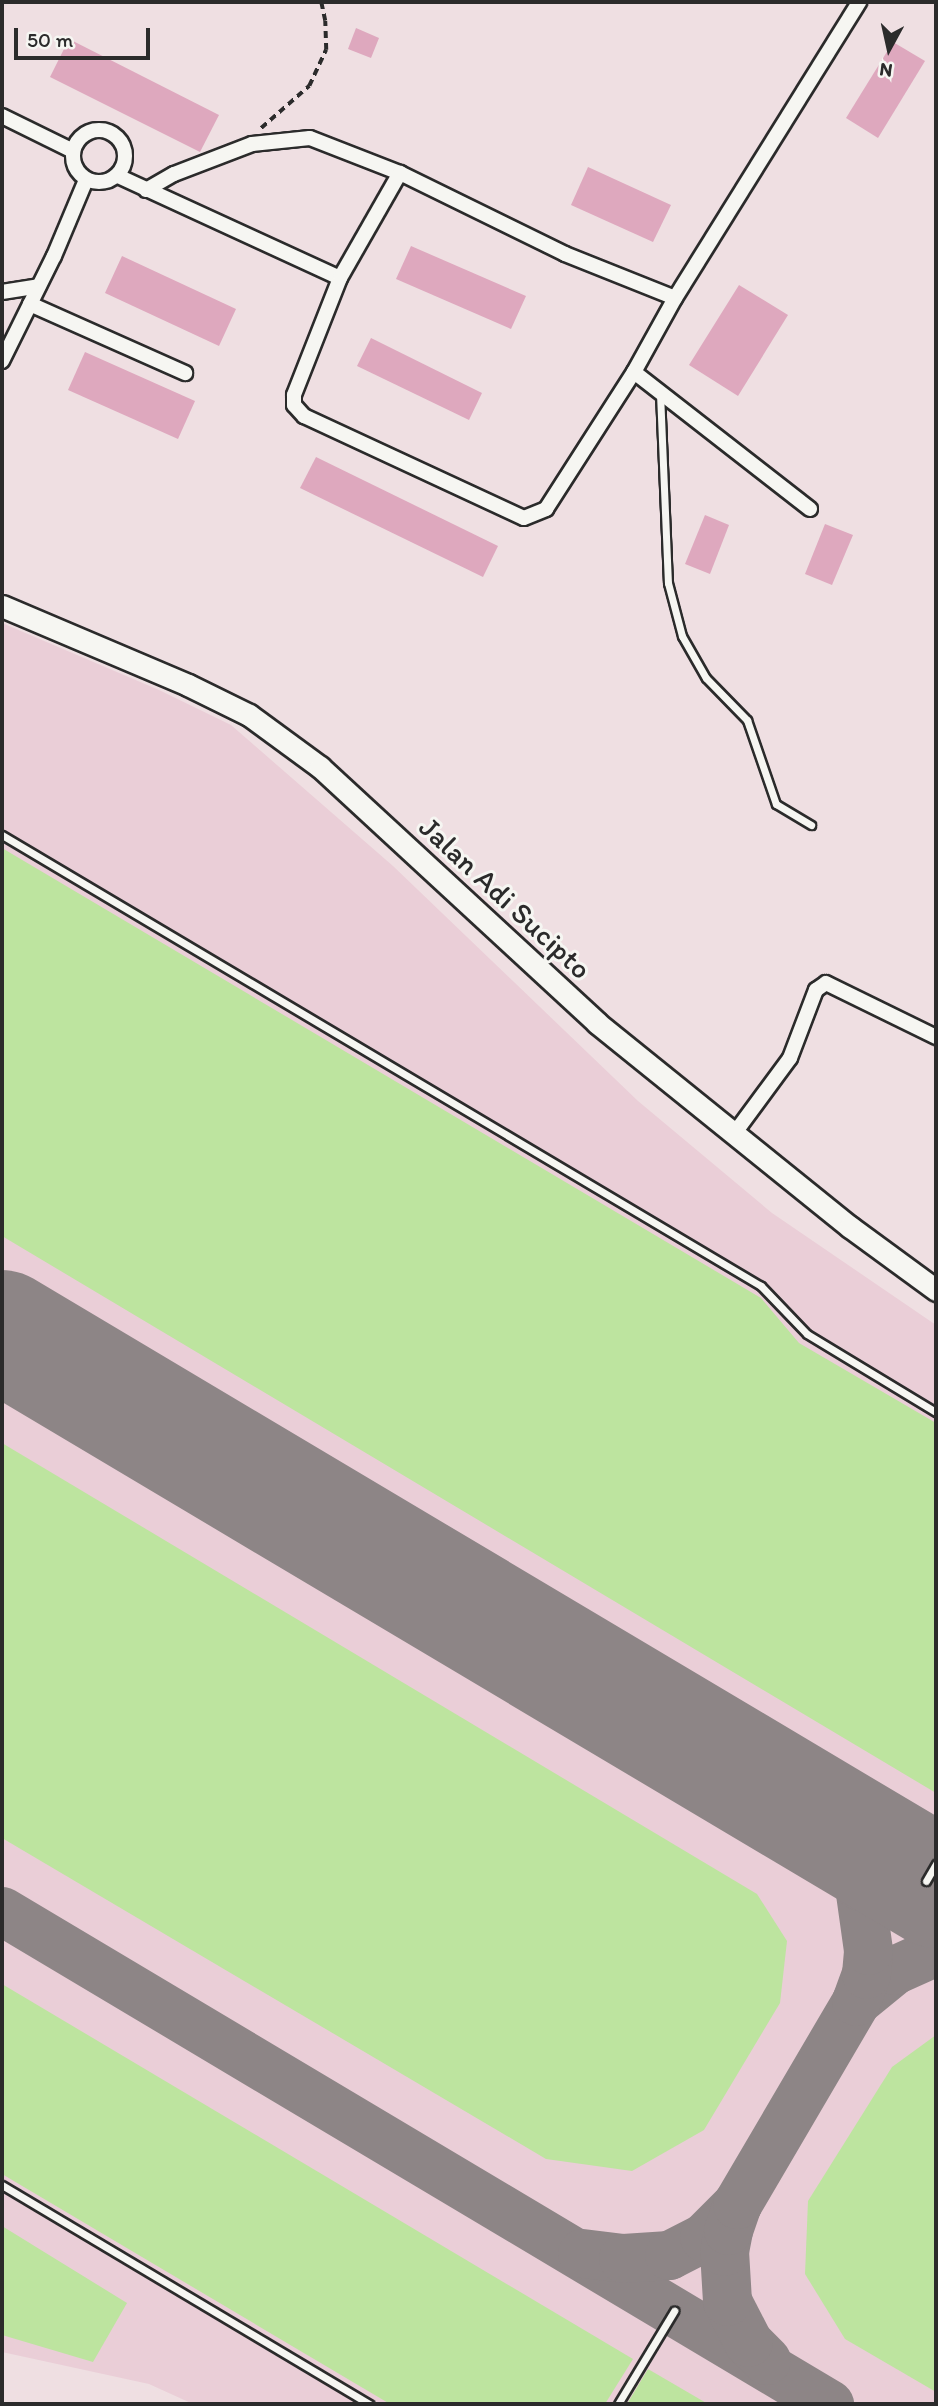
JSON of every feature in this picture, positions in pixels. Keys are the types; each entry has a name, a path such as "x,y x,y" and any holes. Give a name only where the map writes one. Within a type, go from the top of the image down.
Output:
{"street":[{"path":"400,173 340,278 294,395 294,405 304,415 524,517 547,509 634,372 675,298 859,2"},
{"path":"2,116 73,151"},
{"path":"96,129 113,132 124,145 126,161 118,176 103,183 86,180 75,168 73,151 81,136 96,129"},
{"path":"146,190 174,174 252,144 310,138 400,173 565,254 675,298"},
{"path":"118,176 340,278"},
{"path":"2,361 86,180"},
{"path":"2,292 39,286"},
{"path":"30,304 185,373"},
{"path":"634,372 810,509"},
{"name":"Jalan Adi Sucipto","path":"2,606 188,685 249,715 320,767 597,1023 850,1227 936,1290"},
{"path":"734,1134 790,1058 816,990 826,983 936,1037"}],"lane":[{"path":"660,392 668,583 682,636 706,678 747,720 776,804 811,825"},
{"path":"2,835 761,1286 807,1334 936,1412"},
{"path":"926,1881 936,1864"},
{"path":"2,2185 370,2404"},
{"path":"618,2404 674,2311"}],"path":[{"path":"252,144 259,130 309,86 326,50 321,2"}],"shaded area":[{"path":"2,623 159,690 231,725 393,866 638,1101 772,1213 936,1325 936,2404 193,2404 149,2384 2,2352"}],"green space":[{"path":"2,848 761,1298 799,1343 936,1423 936,1793 2,1236"},
{"path":"2,1443 757,1894 787,1941 780,2003 704,2130 632,2171 546,2159 2,1838"},
{"path":"2,1984 633,2359 605,2404 390,2404 2,2174"},
{"path":"936,2035 936,2392 845,2339 805,2274 808,2201 892,2067"},
{"path":"2,2226 127,2303 93,2362 2,2335"},
{"path":"648,2369 708,2404 627,2404"}],"building":[{"path":"356,28 379,38 371,58 348,49"},
{"path":"69,39 219,115 200,152 50,77"},
{"path":"893,42 925,61 878,138 846,118"},
{"path":"588,167 671,205 653,242 571,205"},
{"path":"411,246 526,296 511,329 396,279"},
{"path":"122,256 236,309 219,346 105,293"},
{"path":"739,285 788,315 738,396 689,365"},
{"path":"371,338 482,393 469,420 357,366"},
{"path":"85,352 195,401 178,439 68,390"},
{"path":"316,457 498,546 483,577 300,488"},
{"path":"705,515 729,525 710,574 685,564"},
{"path":"825,524 853,535 832,585 805,574"}],"taxiway":[{"path":"766,2360 748,2342 727,2301 724,2251 728,2230 737,2204 856,2001 866,1974 868,1950 859,1886 843,1850 802,1808"},
{"path":"2,1911 829,2404"},
{"path":"856,2001 894,1970 936,1951"},
{"path":"582,2253 623,2258 669,2255 704,2237 737,2204"}],"runway":[{"path":"2,1331 936,1887"}]}
